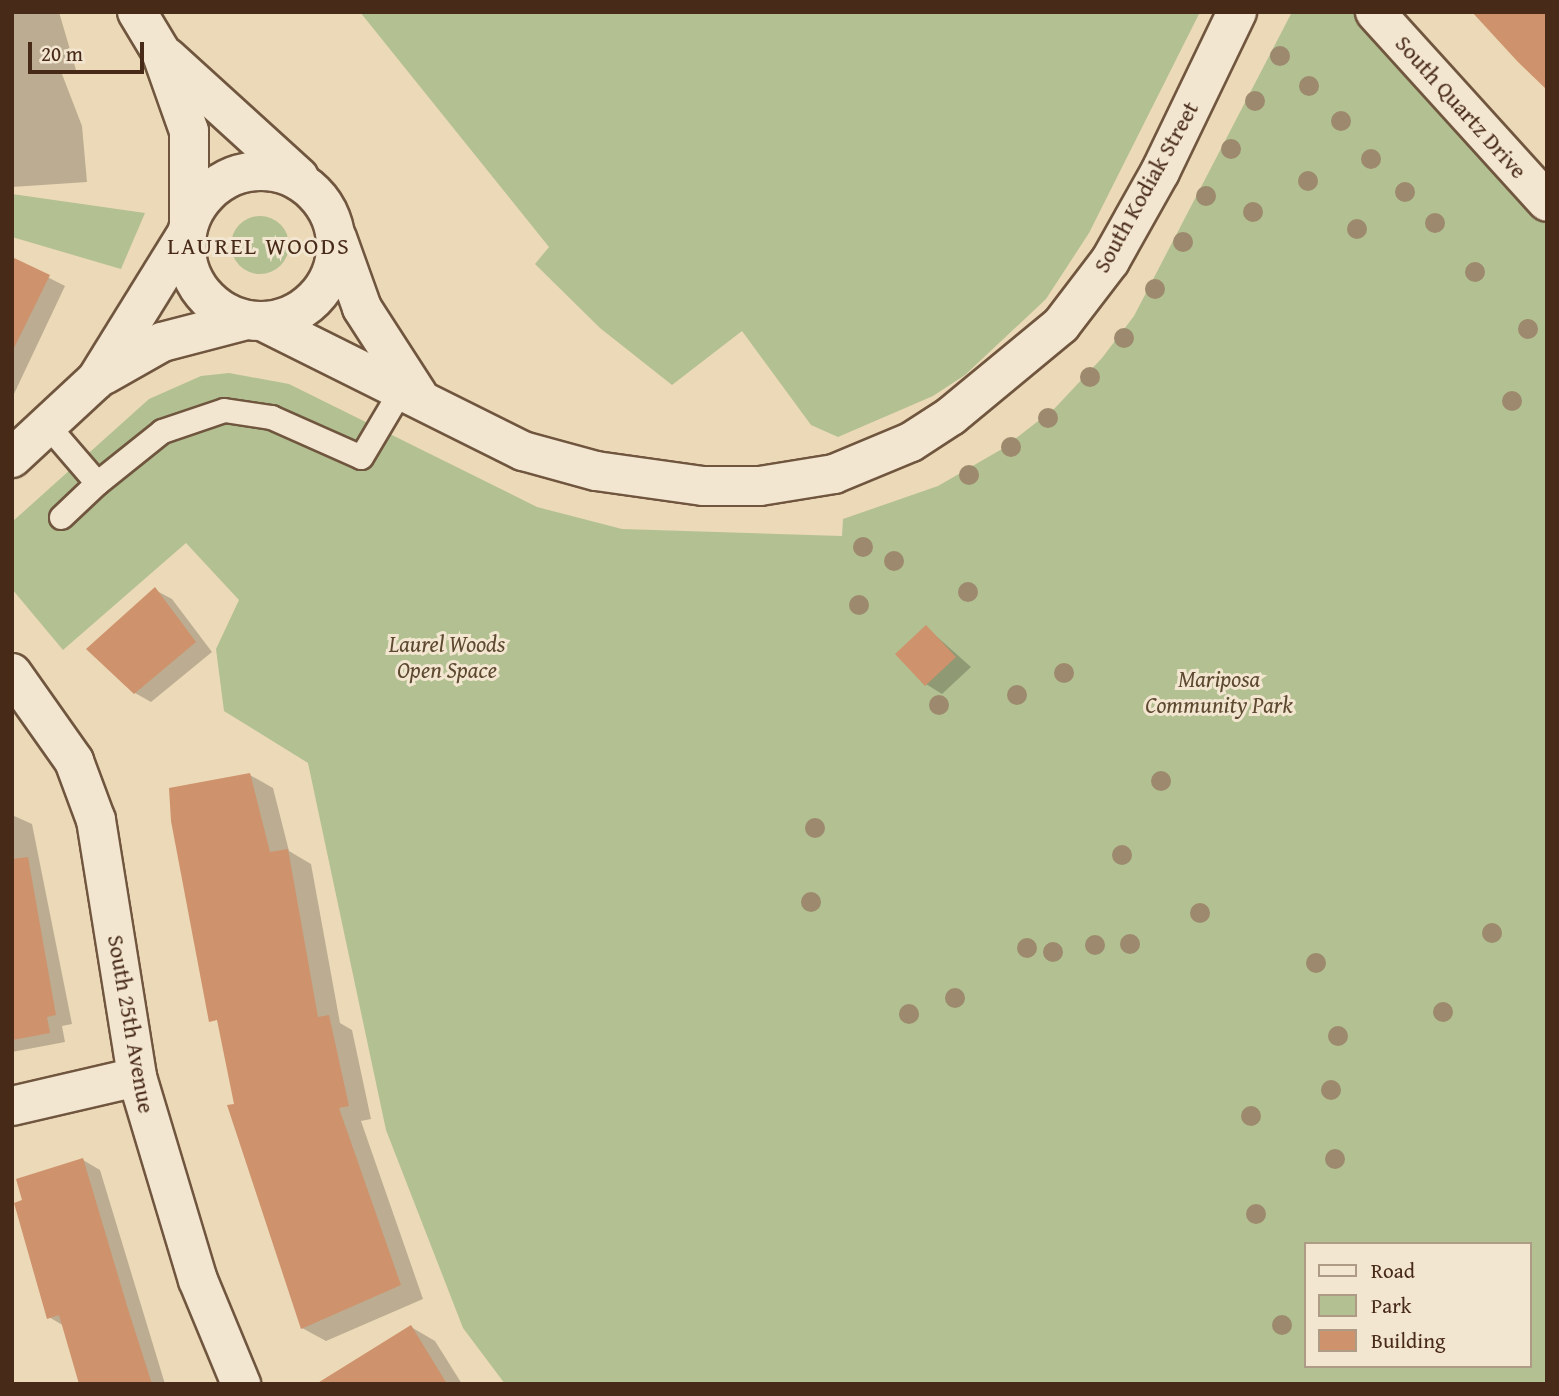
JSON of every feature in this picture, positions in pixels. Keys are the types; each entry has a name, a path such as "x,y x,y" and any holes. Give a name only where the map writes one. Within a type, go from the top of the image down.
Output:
{"street":[{"path":"137,12 161,52 189,131 188,230 198,289 220,309 255,321"},
{"name":"South Kodiak Street","path":"255,321 411,393 523,451 658,482 760,486 867,464 990,388 1062,325 1110,261 1148,194 1237,12"},
{"name":"South Quartz Drive","path":"1375,12 1547,202"},
{"path":"12,458 96,380 162,342 304,308 325,287 336,259 335,230 310,189 161,52"},
{"path":"96,380 215,186 245,172 275,171 310,189"},
{"name":"South Kodiak Street","path":"335,230 362,308 411,393"},
{"name":"South 25th Avenue","path":"12,673 74,761 96,820 137,1077 198,1280 241,1384"},
{"path":"12,1107 137,1077"}],"lane":[{"path":"61,517 97,483 162,431 225,410 271,417 361,457 411,393"},
{"path":"48,426 97,483"}],"green space":[{"path":"360,12 1200,12 1089,233 1046,299 965,375 933,396 838,437 811,425 742,331 672,385 600,328 535,264 549,247"},
{"path":"1292,12 1355,12 1547,226 1547,1384 505,1384 463,1328 386,1130 308,763 224,711 216,649 239,600 186,543 63,650 12,589 12,522 149,399 201,376 229,373 289,384 537,507 622,529 842,536 843,519 938,486 1002,449 1055,408 1102,358 1134,316"},
{"path":"12,194 145,213 121,269 12,237"},
{"path":"260,216 271,218 284,229 289,245 287,256 276,269 260,274 249,272 236,261 231,245 233,234 244,221"}],"building":[{"path":"1472,12 1547,12 1547,90 1518,62"},
{"path":"12,257 50,275 12,352"},
{"path":"155,587 196,642 134,694 86,649"},
{"path":"926,625 956,657 925,686 895,654"},
{"path":"250,773 270,852 288,849 318,1017 329,1015 349,1106 339,1108 401,1285 301,1329 227,1105 234,1104 217,1020 209,1022 171,821 169,788"},
{"path":"28,857 56,1015 47,1017 50,1033 12,1040 12,859"},
{"path":"83,1158 152,1384 79,1384 59,1315 47,1319 14,1203 22,1200 16,1179"},
{"path":"411,1325 447,1384 316,1384"}],"district":[{"name":"LAUREL WOODS","path":"259,246"}],"park label":[{"name":"Laurel Woods Open Space","path":"447,657"},
{"name":"Mariposa Community Park","path":"1219,692"}]}
